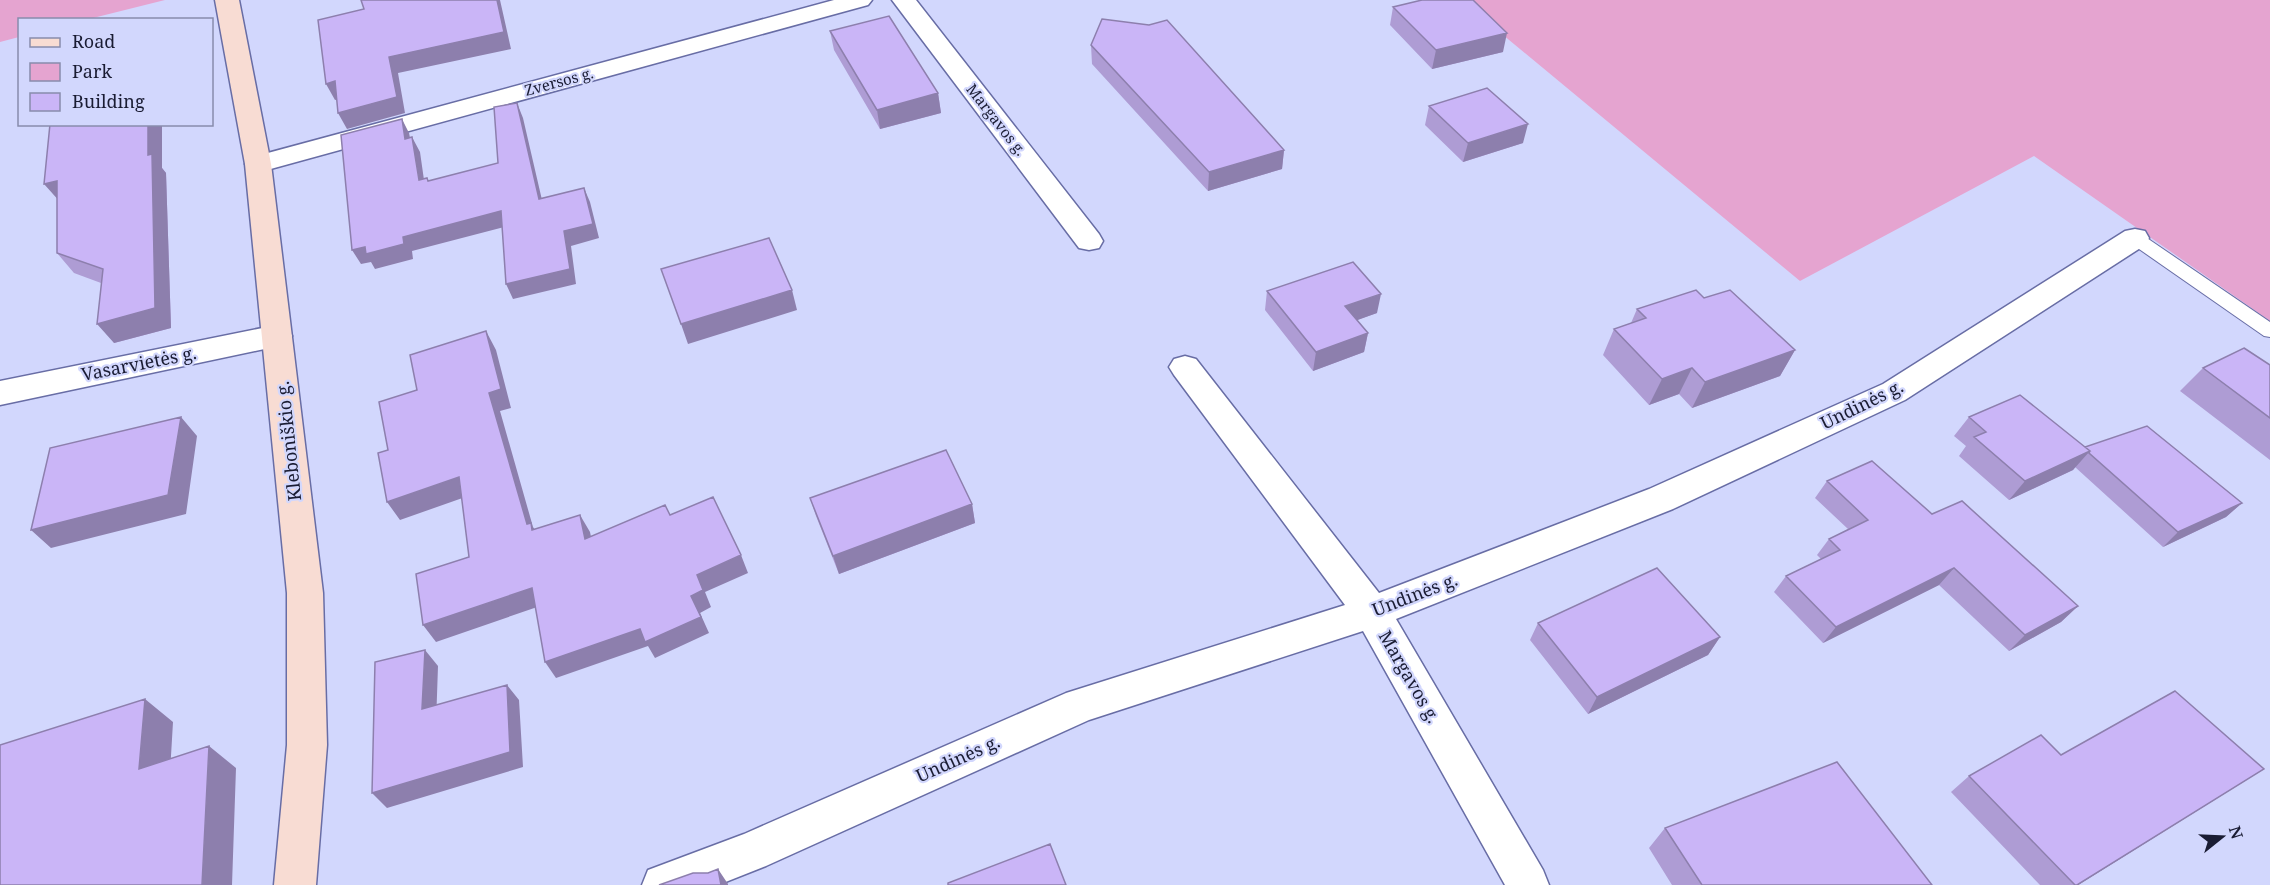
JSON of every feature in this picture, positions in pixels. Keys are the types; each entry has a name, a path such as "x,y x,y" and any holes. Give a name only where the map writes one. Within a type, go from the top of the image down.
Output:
{"street":[{"name":"Kleboniškio g.","path":"227,0 258,164 305,593 308,745 295,885"},
{"name":"Zversos g.","path":"258,164 860,0"},
{"name":"Margavos g.","path":"904,0 1089,241"},
{"name":"Undinės g.","path":"663,885 751,852 1080,705 1372,612 1661,499 1894,392 2135,238"},
{"name":"Vasarvietės g.","path":"0,393 278,336"},
{"name":"Margavos g.","path":"1185,367 1372,612 1528,885"}],"lane":[{"path":"2135,238 2270,331"}],"green space":[{"path":"0,0 165,0 93,18 18,18 18,37 0,42"},
{"path":"2270,0 2270,321 2034,156 1800,281 1462,1"}],"building":[{"path":"361,0 497,0 504,32 389,57 397,97 338,113 335,81 326,84 318,20 364,9"},
{"path":"1422,0 1473,0 1507,33 1436,50 1393,7"},
{"path":"889,16 938,93 877,110 830,31"},
{"path":"1102,19 1149,25 1167,20 1284,150 1209,172 1091,45"},
{"path":"1487,88 1528,124 1468,143 1429,106"},
{"path":"517,103 539,199 584,188 593,224 564,231 570,269 506,284 501,211 403,237 404,244 366,254 365,247 352,250 341,135 402,119 405,139 412,137 419,180 427,178 428,181 498,163 494,107"},
{"path":"50,126 148,126 148,155 152,154 155,308 97,324 103,269 57,253 57,181 44,184"},
{"path":"769,238 792,290 681,324 661,269"},
{"path":"1353,262 1381,294 1345,306 1368,333 1316,352 1267,291"},
{"path":"1696,290 1704,298 1730,290 1795,350 1705,382 1692,368 1662,379 1614,329 1646,318 1637,309"},
{"path":"486,331 501,389 489,393 527,524 531,523 532,530 580,515 585,539 665,505 670,515 713,497 741,555 697,575 703,590 691,596 701,617 645,642 640,629 545,662 532,588 423,625 416,574 469,557 459,477 387,502 378,453 388,450 379,402 417,390 410,355"},
{"path":"2244,348 2270,365 2270,418 2203,368"},
{"path":"2020,395 2090,451 2025,481 1974,437 1986,432 1969,417"},
{"path":"181,417 168,495 31,530 50,448"},
{"path":"2147,426 2242,503 2178,532 2085,447"},
{"path":"946,450 972,504 833,556 810,498"},
{"path":"1872,461 1932,514 1962,501 2078,606 2025,635 1954,568 1836,627 1786,576 1840,550 1829,539 1868,520 1827,481"},
{"path":"1657,568 1720,637 1597,697 1538,623"},
{"path":"425,650 422,709 507,685 510,752 372,793 375,662"},
{"path":"2175,691 2264,769 2077,885 1969,776 2041,735 2061,755"},
{"path":"145,699 139,769 209,746 202,885 0,885 0,745"},
{"path":"1837,762 1932,885 1702,885 1665,828"},
{"path":"1050,844 1066,885 948,885 948,883"},
{"path":"718,869 721,885 659,885 693,873 708,873"}]}
